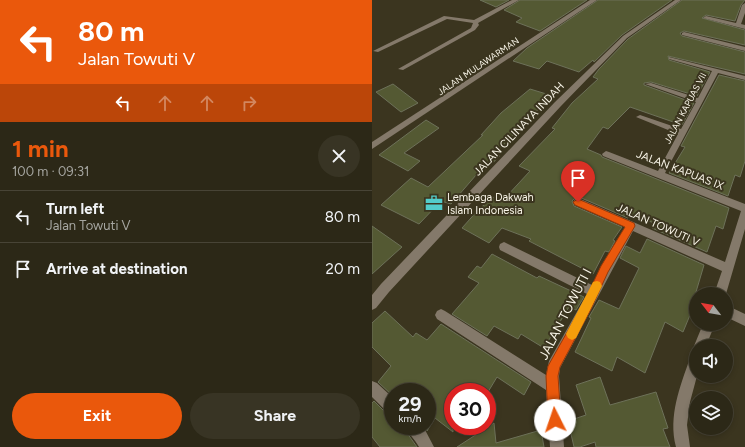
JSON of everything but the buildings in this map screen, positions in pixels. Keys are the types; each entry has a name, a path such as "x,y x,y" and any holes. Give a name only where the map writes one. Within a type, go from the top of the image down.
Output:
{"street":[{"path":"376,51 446,17 475,22 516,0"},
{"name":"JALAN MULAWARMAN","path":"372,146 594,0"},
{"name":"JALAN CILINAYA INDAH","path":"372,304 385,288 558,104 625,37 678,0"},
{"path":"738,25 745,5"},
{"path":"706,18 745,27"},
{"path":"401,69 473,29 476,25 475,22"},
{"path":"684,34 745,49"},
{"path":"671,58 745,78"},
{"name":"JALAN KAPUAS VII","path":"660,175 716,71"},
{"path":"649,84 701,101"},
{"path":"640,117 682,132"},
{"name":"JALAN KAPUAS IX","path":"606,154 745,208"},
{"name":"JALAN TOWUTI V","path":"578,202 729,269"},
{"path":"723,287 745,213"},
{"name":"JALAN TOWUTI I","path":"557,447 552,376 554,366 605,269 631,226"},
{"path":"504,247 594,292"},
{"path":"733,314 745,320"},
{"path":"441,315 553,387"},
{"path":"683,447 680,439 682,403 689,380"},
{"path":"372,388 384,399"},
{"path":"421,435 427,447"}],"slow traffic":[{"path":"572,334 597,286"}],"place":[{"name":"Lembaga Dakwah Islam Indonesia","path":"434,203"}],"route":[{"path":"555,420 552,376 554,366 588,305 605,269 631,226 578,202"}]}
